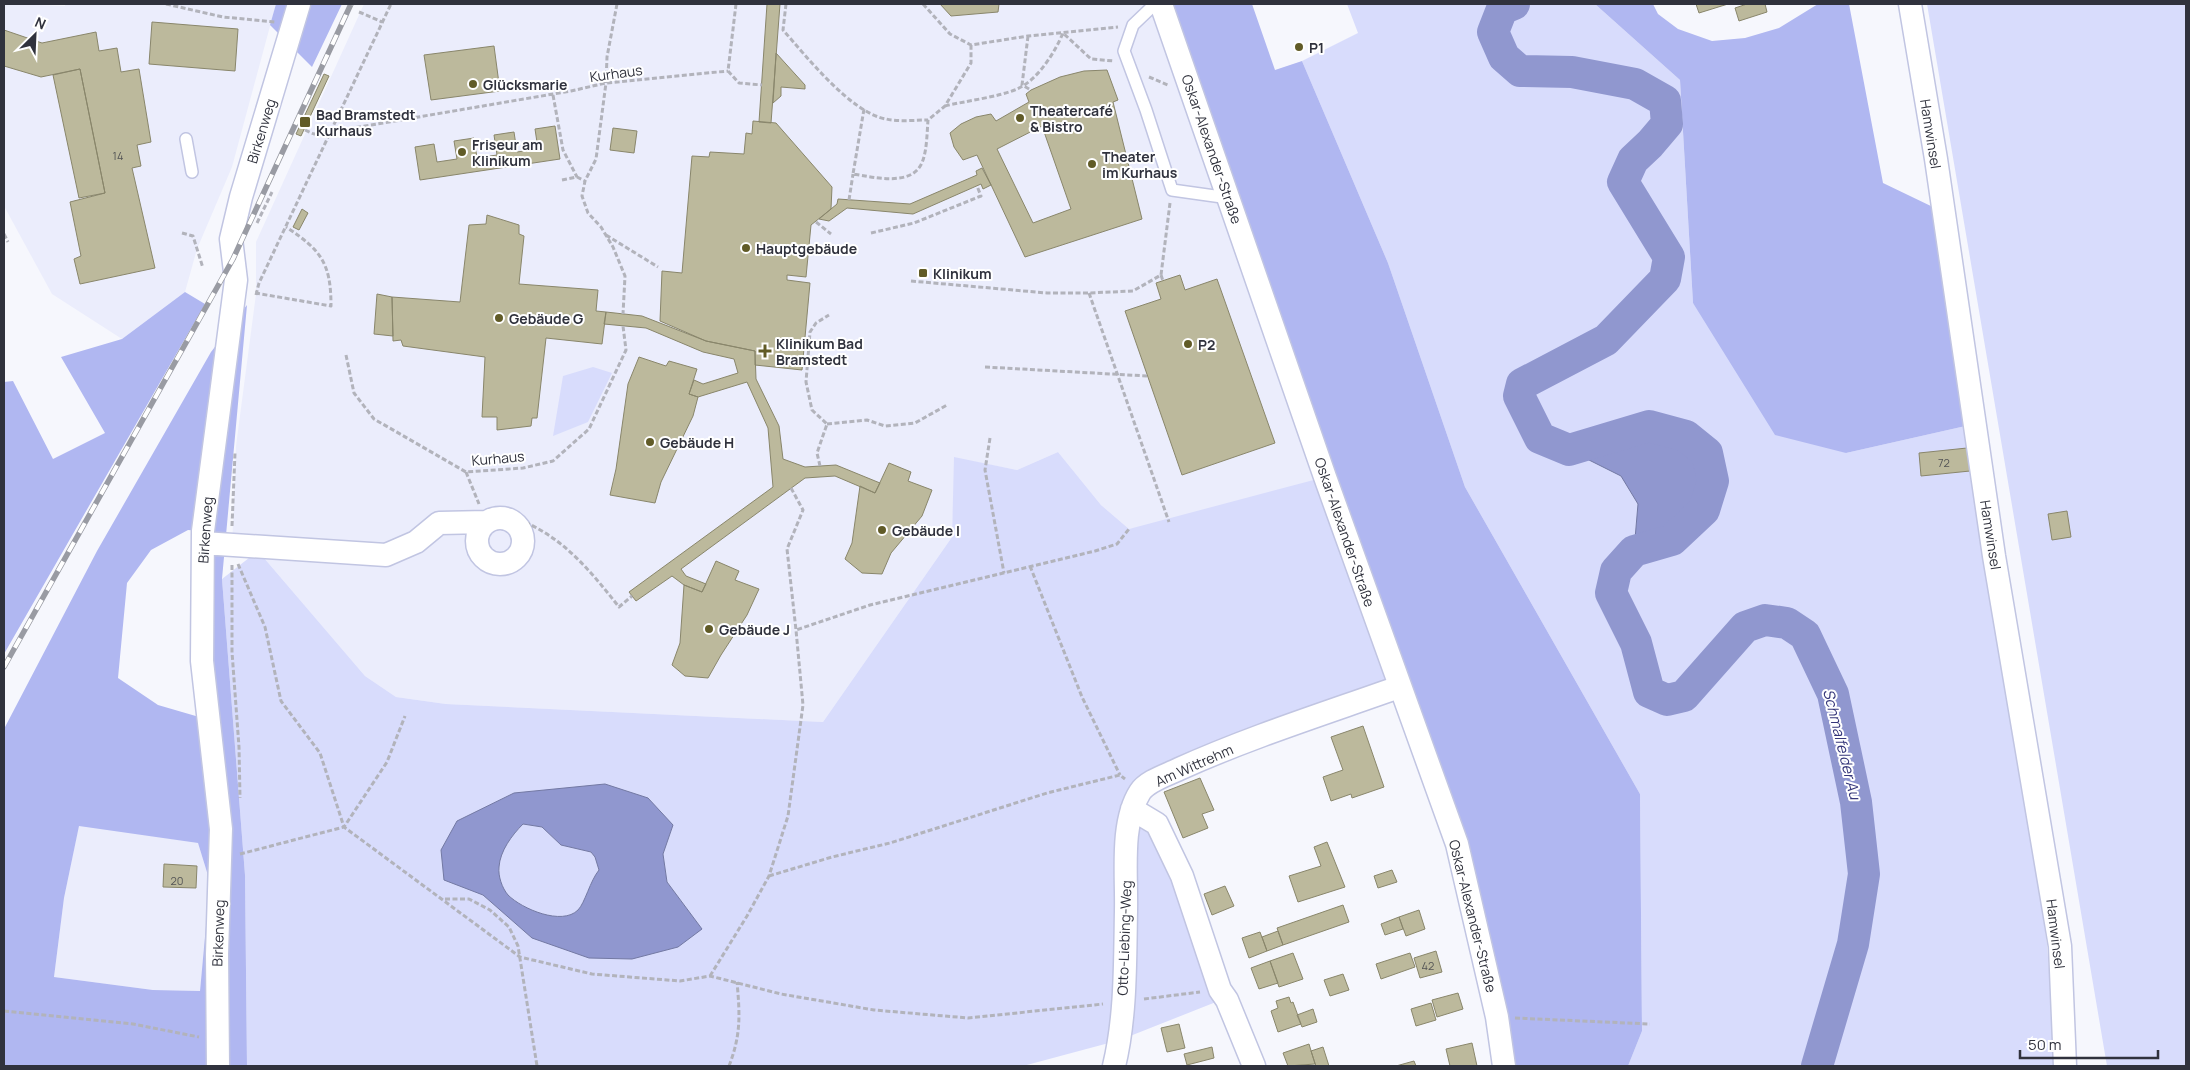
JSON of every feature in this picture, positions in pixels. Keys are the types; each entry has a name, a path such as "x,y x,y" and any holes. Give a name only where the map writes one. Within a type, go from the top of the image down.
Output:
{"street":[{"name":"Birkenweg","path":"218,1066 221,829 202,662 203,523 236,280 231,239 241,197 299,4"},
{"name":"Oskar-Alexander-Straße","path":"1161,4 1399,686 1457,844 1497,1017 1504,1066"},
{"name":"Hamwinsel","path":"1910,4 1937,168 1994,556 2060,946 2065,1066"},
{"path":"203,542 386,555 416,542 438,523 489,514"},
{"name":"Am Wittrehm","path":"1136,800 1161,778 1204,758 1399,686"},
{"path":"1136,800 1157,824 1182,876 1220,990 1254,1066"},
{"name":"Otto-Liebing-Weg","path":"1114,1066 1120,1040 1127,832 1136,800"}],"lane":[{"path":"1155,4 1132,26 1124,51 1146,110 1172,190 1228,198"},
{"path":"186,139 192,172"}],"path":[{"path":"166,4 223,16 282,23 292,26"},
{"path":"255,303 259,283 391,4"},
{"path":"617,4 607,57 606,83 596,159 586,181 582,196 588,213 613,247 624,276 623,314"},
{"path":"736,4 728,71 739,82 762,85"},
{"path":"786,4 783,30 828,80 849,99 885,119 928,120 945,106 971,63 971,45"},
{"path":"923,4 950,34 971,45 1028,36 1132,26"},
{"path":"359,12 382,22"},
{"path":"945,106 1018,89 1054,53 1063,33"},
{"path":"1022,85 1028,36"},
{"name":"Kurhaus","path":"305,130 314,134 330,132 553,95 606,83 728,71"},
{"path":"1022,85 1031,90"},
{"path":"553,95 562,150 577,177"},
{"path":"848,200 864,109"},
{"path":"853,174 893,179 912,174 923,161 928,120"},
{"path":"562,180 577,177 586,181"},
{"path":"871,233 914,223 981,196 977,186"},
{"path":"1163,281 1161,275 1172,190"},
{"path":"255,226 272,192"},
{"path":"816,222 832,234"},
{"path":"256,294 331,306 331,287 327,268 310,243 286,227"},
{"path":"182,232 193,236 203,268"},
{"path":"4,234 8,242"},
{"path":"606,235 658,267"},
{"path":"257,275 259,283"},
{"path":"912,281 1047,293 1089,293 1133,291 1161,275"},
{"path":"1089,293 1168,522"},
{"path":"826,424 812,410 806,382 810,332 816,323 828,314"},
{"name":"Kurhaus","path":"466,472 524,468 553,461 589,429 626,350 623,326"},
{"name":"Kurhaus","path":"346,355 354,393 374,420 466,472 489,514"},
{"path":"985,367 1147,376"},
{"path":"826,424 867,420 885,426 915,423 947,404"},
{"path":"820,466 817,453 826,424"},
{"path":"990,438 985,470 1004,573"},
{"path":"232,534 236,446"},
{"path":"710,976 769,876 788,816 803,706 787,549 803,510 792,488"},
{"path":"489,514 511,515 549,533 592,572 619,606 632,596"},
{"path":"796,630 870,605 1095,551 1117,544 1129,529"},
{"path":"240,802 240,747 232,652 234,559 265,627 281,701 320,753 344,827 520,957 592,974 680,981 710,976 781,994 874,1010 968,1018 1220,990"},
{"path":"1030,566 1082,696 1120,775 1136,800"},
{"path":"220,858 344,827 388,762 405,716"},
{"path":"769,876 832,857 890,843 1046,793 1120,775"},
{"path":"444,899 469,900 490,910 509,927 518,946 537,1066"},
{"path":"729,1066 737,1040 740,1020 737,982"},
{"path":"4,1012 133,1024 217,1040"},
{"path":"1497,1017 1650,1024"}],"shaded area":[{"path":"4,4 65,6 65,4 276,4 232,167 197,249 185,292 122,339 52,294 4,206"},
{"path":"276,4 342,4 312,67 270,25"},
{"name":"Klinikum Bad Bramstedt","path":"364,4 1162,4 1325,477 1176,521 1129,529 1101,505 1058,452 1017,470 955,458 952,537 823,722 446,704 396,697 365,676 258,551 232,550 236,446 256,294 256,242"},
{"path":"1161,4 1252,4 1275,70 1302,61 1388,263 1465,487 1640,794 1642,1031 1628,1066 1504,1066 1457,844"},
{"path":"1347,4 1595,4 1680,80 1693,303 1846,453 1970,425 2047,944 2056,1066 1628,1066 1642,1031 1640,794 1465,487 1388,263 1302,61 1358,33"},
{"path":"1595,4 1653,4 1658,14 1678,29 1712,41 1745,38 1779,28 1818,4 1849,4 1883,183 1935,208 1970,425 1846,453 1775,435 1693,303 1680,80"},
{"path":"1927,4 2186,4 2186,1066 2107,1066"},
{"path":"185,292 205,304 4,654 4,382 13,381 53,459 105,433 61,357 122,339"},
{"path":"247,305 222,579 245,875 247,1066 4,1066 4,729 97,551 211,352","holes":["188,530 203,531 206,719 158,705 118,678 127,583 151,550","79,826 198,843 210,882 200,991 153,990 54,977 64,898"]},
{"path":"593,367 612,373 588,422 553,436 563,376"},
{"path":"1649,426 1686,436 1707,453 1713,481 1704,510 1672,540 1634,551 1638,504 1621,476 1569,450"},
{"path":"1058,452 1101,505 1129,529 1325,477 1391,679 1134,785 1154,826 1216,1002 1120,1040 1023,1066 247,1066 245,875 222,579 258,551 365,676 396,697 446,704 823,722 952,537 954,457 1017,470","holes":["514,793 673,825 663,854 667,882 702,929 532,938 483,895"]},
{"path":"605,784 648,798 673,825 663,854 667,882 702,929 678,947 632,959 589,958 532,938 483,895 444,880 441,850 457,821 514,793","holes":["523,824 542,827 561,845 591,852 595,857 599,870 581,907 571,915 553,916 542,914 523,906 508,895 501,882 500,861 504,849 511,838"]},
{"path":"523,824 542,827 561,845 591,852 595,857 599,870 581,907 571,915 553,916 542,914 523,906 508,895 504,889 500,878 500,861 504,849"},
{"path":"79,825 198,843 210,882 200,991 153,990 54,977 64,898"}],"building":[{"path":"767,4 780,4 771,123 759,122"},
{"path":"940,4 999,4 998,12 951,16"},
{"path":"1696,4 1728,4 1699,13"},
{"path":"1747,4 1765,4 1767,12 1739,21 1735,8"},
{"path":"152,22 238,29 235,71 149,64"},
{"path":"4,30 42,43 96,32 99,51 117,48 121,72 139,69 151,142 137,145 141,166 132,168 155,268 80,284 74,259 81,256 70,202 105,193 80,69 41,77 4,66"},
{"path":"494,46 500,91 431,100 424,55"},
{"path":"776,53 805,85 805,89 781,87 781,96 773,103"},
{"path":"80,69 105,193 79,198 53,75"},
{"name":"Theater im Kurhaus","path":"1107,70 1118,100 1113,102 1142,219 1025,257 977,155 963,160 954,147 950,133 961,124 976,117 991,114 996,121 1029,102 1026,94 1031,90 1060,77 1084,71","holes":["1042,126 1071,209 1033,223 997,149"]},
{"path":"324,74 329,76 301,136 296,134"},
{"name":"Hauptgebäude","path":"753,121 776,123 832,187 831,209 811,225 806,277 787,275 787,280 810,283 802,370 755,365 755,351 706,341 660,321 662,271 682,273 692,156 709,157 710,152 744,154 746,133 752,134"},
{"path":"555,126 560,159 420,180 415,147 434,144 437,162 457,159 454,141 474,138 477,158 497,155 494,135 514,132 517,152 538,149 535,129"},
{"path":"613,128 637,131 634,153 610,150"},
{"path":"982,168 991,185 983,189 981,184 913,214 847,208 829,221 819,219 837,204 838,199 910,204 977,175 976,171"},
{"path":"302,209 308,213 299,230 293,227"},
{"name":"Gebäude G","path":"487,215 519,225 519,234 524,236 519,284 598,290 596,311 606,312 602,344 546,338 537,418 532,418 531,426 497,430 497,417 482,417 485,357 403,346 401,340 393,341 392,297 460,302 469,225 486,224"},
{"name":"P2","path":"1180,275 1185,290 1217,279 1275,443 1182,475 1125,311 1161,299 1156,283"},
{"path":"377,294 392,297 393,336 374,334"},
{"path":"606,312 642,316 706,341 755,351 756,379 779,426 783,459 805,467 836,465 880,483 875,493 835,476 805,478 681,569 686,576 706,584 702,592 684,585 672,576 636,601 629,592 773,487 768,428 747,382 698,397 689,394 694,380 703,384 738,373 734,359 703,352 646,328 604,324"},
{"name":"Gebäude H","path":"639,357 666,366 669,361 697,369 689,394 698,397 693,416 661,482 655,503 610,495 616,469 628,384"},
{"path":"1967,448 1970,471 1921,476 1919,453"},
{"name":"Gebäude I","path":"889,463 911,472 908,481 932,490 922,516 891,553 882,574 862,573 845,559 852,543 860,486 875,493"},
{"path":"2067,511 2071,537 2052,540 2048,514"},
{"name":"Gebäude J","path":"716,561 739,571 735,580 759,589 747,615 708,678 685,676 672,665 680,643 684,585 702,592"},
{"path":"1363,726 1384,787 1352,798 1351,794 1331,801 1323,777 1343,770 1331,737"},
{"path":"1200,778 1214,810 1202,814 1208,828 1183,838 1164,792"},
{"path":"1327,842 1345,887 1298,902 1289,876 1321,866 1314,847"},
{"path":"164,864 197,866 196,888 163,887"},
{"path":"1392,870 1397,882 1378,888 1374,876"},
{"path":"1225,886 1234,906 1212,915 1204,894"},
{"path":"1343,905 1349,922 1283,945 1277,928"},
{"path":"1419,910 1425,929 1406,936 1399,917"},
{"path":"1399,917 1403,929 1385,935 1381,924"},
{"path":"1278,931 1283,945 1267,951 1262,937"},
{"path":"1260,932 1267,951 1249,958 1242,938"},
{"path":"1436,951 1442,972 1420,978 1414,958"},
{"path":"1293,953 1303,979 1279,987 1270,961"},
{"path":"1410,953 1415,967 1381,979 1376,964"},
{"path":"1270,961 1278,983 1259,989 1251,968"},
{"path":"1343,974 1349,990 1330,996 1324,980"},
{"path":"1458,993 1463,1009 1437,1017 1432,1000"},
{"path":"1289,997 1291,1003 1293,1002 1301,1024 1278,1032 1271,1011 1278,1008 1276,1001"},
{"path":"1431,1003 1436,1020 1416,1026 1411,1009"},
{"path":"1313,1009 1317,1022 1302,1027 1297,1015"},
{"path":"1179,1024 1185,1048 1167,1052 1161,1028"},
{"path":"1472,1043 1477,1066 1450,1066 1446,1049"},
{"path":"1309,1044 1315,1064 1288,1066 1283,1053"},
{"path":"1212,1047 1214,1058 1187,1065 1184,1054"},
{"path":"1323,1047 1329,1066 1316,1066 1311,1051"},
{"path":"1414,1061 1416,1066 1396,1066"}],"waterway":[{"name":"Schmalfelder Au","path":"1514,4 1502,9 1493,32 1504,57 1520,71 1572,72 1635,84 1665,101 1667,124 1633,160 1623,182 1669,257 1665,279 1606,340 1522,384 1519,396 1540,438 1569,450 1649,426 1686,436 1707,453 1713,481 1704,510 1672,540 1634,551 1616,571 1611,593 1636,643 1649,692 1667,700 1684,696 1745,627 1765,620 1787,623 1805,635 1833,694 1856,802 1864,874 1853,944 1817,1066"}],"railway":[{"path":"4,667 233,259 351,4"}],"place":[{"name":"P1","path":"1299,47"},
{"name":"Glücksmarie","path":"473,84"},
{"name":"Theatercafé & Bistro","path":"1020,118"},
{"name":"Bad Bramstedt Kurhaus","path":"305,122"},
{"name":"Friseur am Klinikum","path":"462,152"},
{"name":"Theater im Kurhaus","path":"1092,164"},
{"name":"Hauptgebäude","path":"746,248"},
{"name":"Klinikum","path":"923,273"},
{"name":"Gebäude G","path":"499,318"},
{"name":"P2","path":"1188,344"},
{"name":"Klinikum Bad Bramstedt","path":"765,351"},
{"name":"Gebäude H","path":"650,442"},
{"name":"Gebäude I","path":"882,530"},
{"name":"Gebäude J","path":"709,629"}]}
